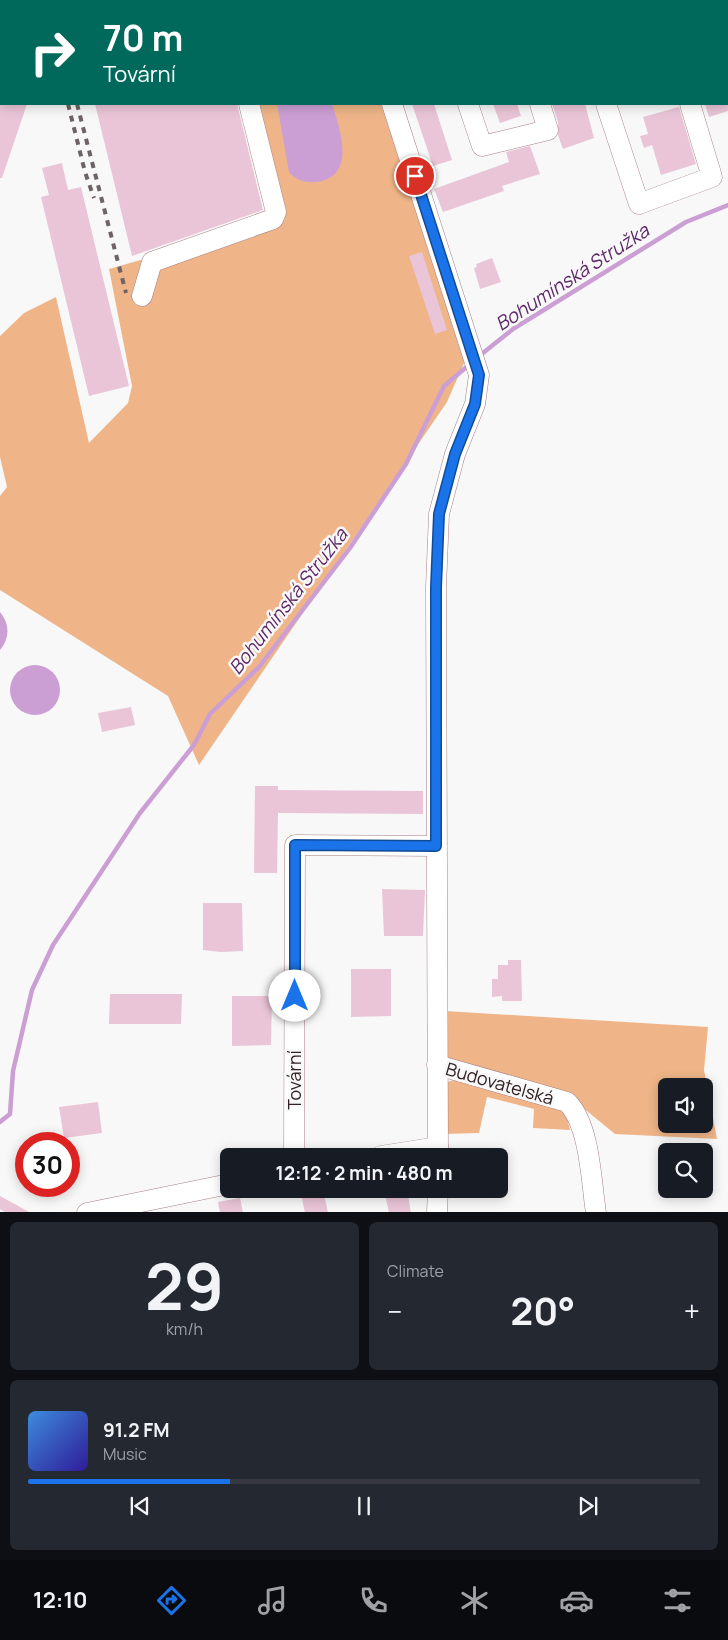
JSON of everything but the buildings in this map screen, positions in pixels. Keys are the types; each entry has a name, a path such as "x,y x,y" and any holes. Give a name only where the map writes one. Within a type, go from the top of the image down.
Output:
{"street":[{"path":"142,296 152,262 273,219 276,212 249,105"},
{"path":"392,105 479,375 475,404 455,454 439,514 436,587 438,1148"},
{"path":"468,105 482,146 548,130 540,105"},
{"path":"606,105 639,204 712,177 690,105"},
{"name":"Tovární","path":"294,1148 295,845 436,846"},
{"name":"Budovatelská","path":"437,1065 567,1102 574,1109 582,1127 596,1212"},
{"path":"87,1212 220,1186"},
{"path":"437,1212 438,1198"}],"shaded area":[{"path":"258,105 381,105 426,240 468,354 447,402 199,765 168,696 0,590 0,496 7,487 0,457 0,336 24,313 56,297 89,443 128,403 132,386 109,269 285,219"},
{"path":"277,105 332,105 339,126 342,150 341,161 337,171 329,178 317,182 305,182 295,178 289,172"},
{"path":"0,612 6,621 8,631 6,641 0,650"},
{"path":"30,665 40,665 53,672 60,685 60,695 53,708 40,715 30,715 21,711 14,704 10,695 10,685 14,676 21,669"},
{"path":"445,1011 708,1027 704,1070 706,1078 658,1078 658,1133 713,1133 713,1118 717,1139 615,1134 571,1098 459,1068 444,1056"},
{"path":"457,1079 564,1107 570,1130 533,1128 534,1109 487,1097 479,1133 444,1134 444,1083"}],"waterway":[{"name":"Bohumínská Stružka","path":"478,357 513,329 686,222 728,205"},
{"name":"Bohumínská Stružka","path":"0,1122 10,1114 13,1071 32,990 53,945 140,813 194,745 210,714 259,667 350,548 406,464 444,386 470,364"}],"railway":[{"path":"68,105 85,172 94,198"},
{"path":"77,105 126,293"}],"route":[{"path":"295,996 295,845 436,846 436,587 439,514 455,454 475,404 479,375 415,176"}]}
